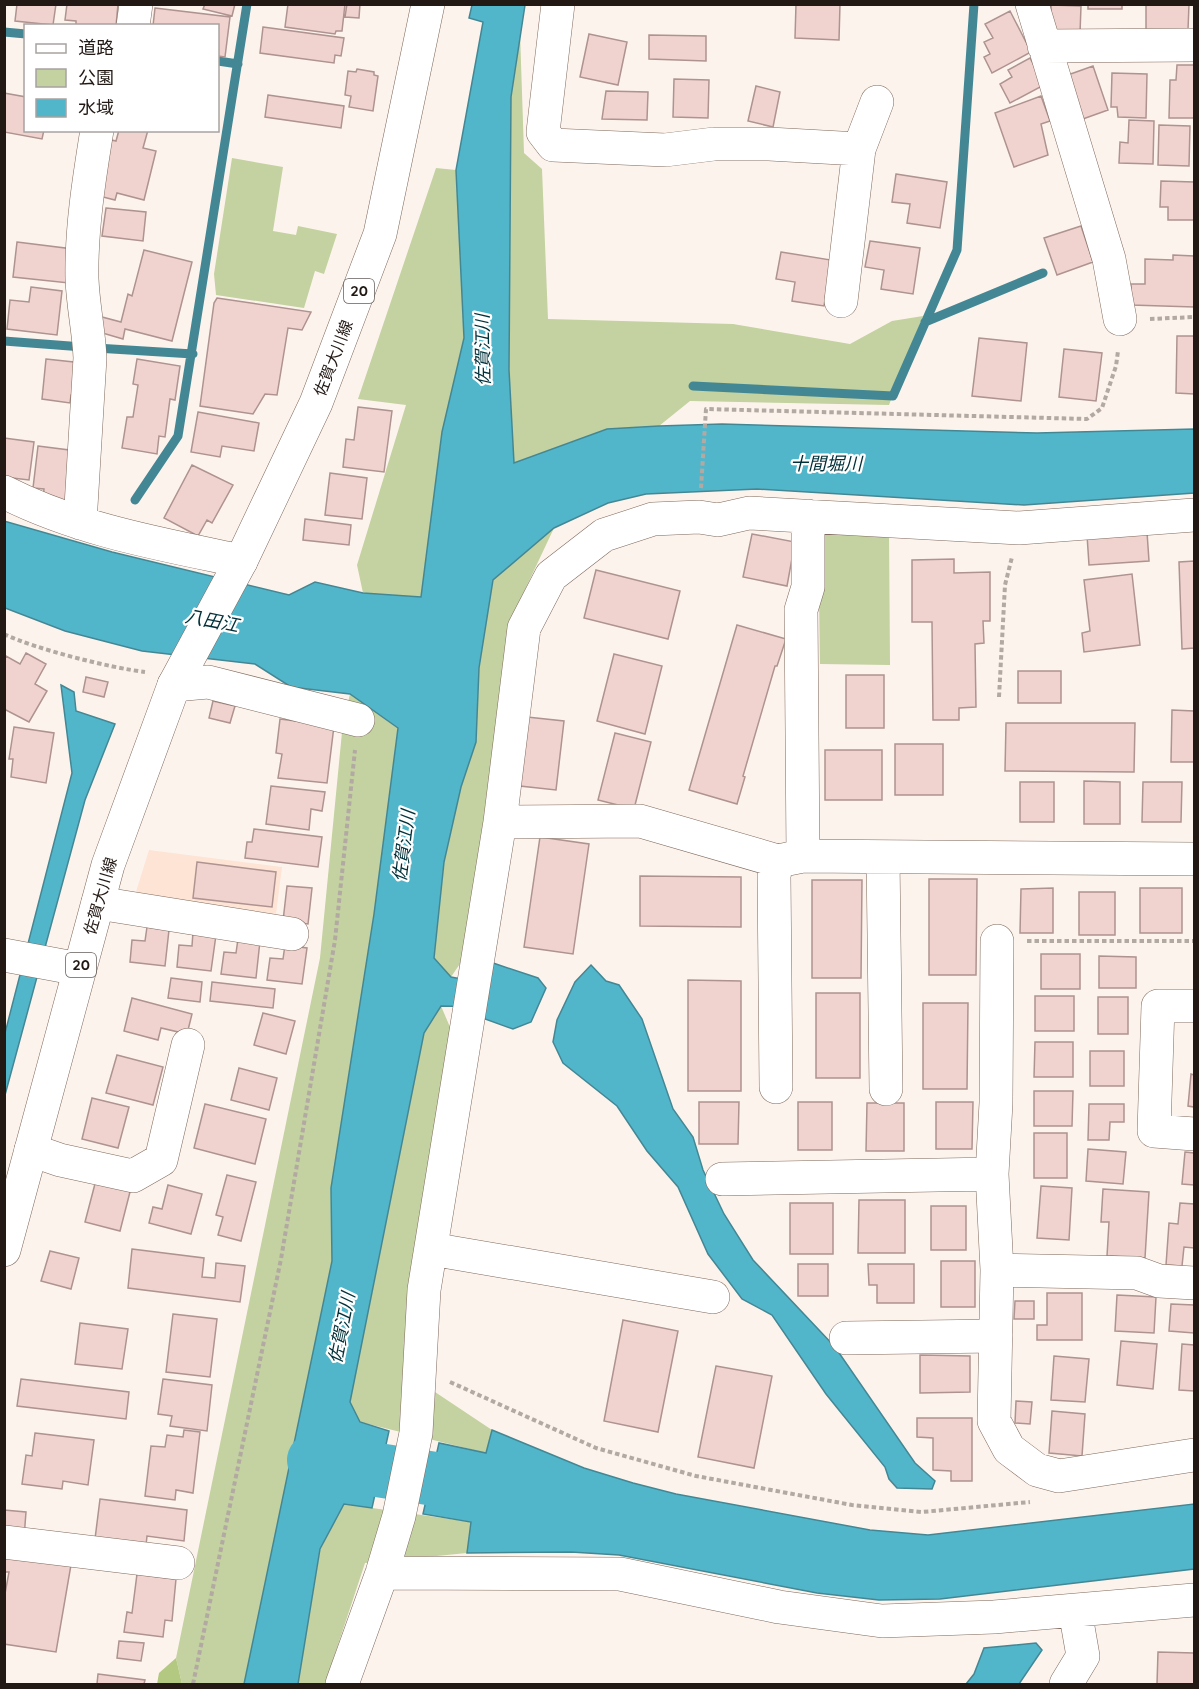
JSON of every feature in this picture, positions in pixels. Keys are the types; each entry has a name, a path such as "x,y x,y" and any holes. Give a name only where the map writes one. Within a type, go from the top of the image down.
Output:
{"street":[{"path":"133,24 136,4"},
{"name":"佐賀大川線","path":"241,561 316,403 380,234 428,4"},
{"path":"558,4 543,132 553,145 665,150 714,144 769,144 859,149"},
{"path":"1032,4 1109,259 1120,320"},
{"path":"1044,46 1194,45"},
{"path":"842,301 859,149 877,102"},
{"path":"80,523 89,346 82,281 83,232 97,132"},
{"path":"4,492 80,523 115,534 241,561"},
{"path":"342,1684 382,1573 399,1516 416,1433 422,1370 424,1290 500,822 524,628 551,576 604,535 653,519 699,517 718,520 749,513 1019,528 1194,515"},
{"path":"776,1087 774,875 791,858 801,610 808,587 808,516"},
{"name":"20","path":"174,685 241,561"},
{"path":"174,685 208,682 358,720"},
{"name":"佐賀大川線","path":"4,1250 108,865 174,685"},
{"path":"500,822 640,821 791,858 884,856 1194,859"},
{"path":"884,856 886,1089"},
{"path":"98,903 292,934"},
{"path":"997,941 996,1103 992,1174 997,1270 994,1421 1009,1449 1037,1470 1059,1476 1194,1455"},
{"path":"7,956 79,969"},
{"path":"1194,1006 1158,1006 1154,1131 1194,1134"},
{"path":"31,1150 60,1160 133,1176 161,1160 188,1045"},
{"path":"722,1179 992,1174"},
{"path":"431,1249 713,1297"},
{"path":"997,1270 1137,1273 1159,1281 1194,1283"},
{"path":"846,1338 996,1336"},
{"path":"4,1542 178,1563"},
{"path":"382,1573 620,1574 779,1606 882,1621 994,1617 1194,1600"},
{"path":"1066,1684 1083,1656 1075,1610"}],"path":[{"path":"699,517 706,409 1087,419 1102,408 1116,366 1120,320 1194,317"},
{"path":"999,697 1005,585 1019,528"},
{"path":"4,634 117,667 149,672 174,685"},
{"path":"193,1684 281,1259 335,940 358,720"},
{"path":"997,941 1194,941"},
{"path":"422,1370 596,1448 696,1476 852,1505 922,1512 1033,1502"}],"shaded area":[{"path":"149,850 282,867 276,914 135,895"}],"green space":[{"path":"520,32 524,153 542,169 548,319 733,324 850,344 892,321 923,316 889,405 690,401 659,426 607,429 513,464 509,370 511,97"},
{"path":"232,158 283,167 273,231 296,235 298,226 337,234 324,274 315,271 304,308 216,295 214,274"},
{"path":"436,168 456,170 464,338 442,432 421,598 363,593 357,565 406,405 358,399"},
{"path":"554,528 513,615 470,949 451,977 434,958 444,862 461,787 476,742 479,668 493,580"},
{"path":"818,528 889,531 890,665 820,664"},
{"path":"350,694 398,728 374,914 331,1188 332,1261 244,1684 182,1684 176,1658 320,958 343,722"},
{"path":"441,1006 453,1034 405,1372 492,1430 486,1453 360,1422 350,1402 424,1033"},
{"path":"344,1504 471,1522 467,1553 365,1563 325,1684 298,1684 320,1550"},
{"path":"176,1658 182,1684 157,1684 159,1673"}],"water":[{"path":"472,5 525,5 511,97 509,370 514,463 607,429 659,426 722,424 1037,433 1194,429 1194,493 1024,505 757,489 646,494 608,503 554,528 493,580 479,668 476,742 461,787 444,862 434,958 451,977 482,983 493,963 538,978 546,988 531,1022 513,1029 485,1019 482,1007 441,1006 424,1033 350,1402 360,1422 389,1431 372,1508 344,1504 320,1549 298,1684 244,1684 332,1261 331,1188 374,914 398,728 350,694 291,687 255,664 142,651 65,631 5,608 4,521 112,552 289,595 315,582 363,593 421,597 442,432 464,338 456,170 483,22 469,18"},
{"path":"61,685 74,692 76,711 115,724 85,800 5,1095 5,1033 72,773"},
{"path":"591,965 606,981 619,985 642,1019 673,1109 693,1137 703,1170 724,1214 753,1260 835,1347 915,1463 935,1481 932,1489 897,1488 889,1479 885,1467 826,1394 772,1315 742,1299 708,1254 678,1187 647,1151 617,1106 563,1063 553,1042 557,1020 575,982"},
{"path":"492,1430 584,1468 633,1483 676,1494 870,1530 928,1535 1194,1504 1194,1569 940,1599 879,1600 817,1593 619,1555 571,1552 467,1553 471,1522 423,1514 439,1443 486,1453"},
{"path":"1036,1643 1042,1650 1019,1684 966,1684 974,1674 984,1648"}],"building":[{"path":"17,4 56,4 53,24 15,21"},
{"path":"67,4 118,4 116,24 76,24 76,21 65,20"},
{"path":"205,4 235,4 232,16 203,9"},
{"path":"288,4 345,4 342,31 336,31 335,34 285,27"},
{"path":"347,4 360,4 359,18 345,17"},
{"path":"796,4 840,4 839,40 795,38"},
{"path":"1088,4 1122,4 1122,9 1088,9"},
{"path":"1146,4 1189,4 1188,30 1146,30"},
{"path":"1051,5 1081,6 1080,33 1051,33"},
{"path":"155,8 230,17 225,57 219,56 219,24 153,24"},
{"path":"1010,11 1031,52 992,73 984,57 990,54 984,42 993,38 985,24"},
{"path":"263,27 344,38 341,56 335,55 334,63 260,53"},
{"path":"589,34 627,42 618,85 580,77"},
{"path":"649,35 706,36 706,61 649,59"},
{"path":"1030,58 1044,85 1010,103 1000,84 1012,77 1008,70"},
{"path":"1177,65 1194,65 1194,118 1169,118 1170,80 1176,80"},
{"path":"1093,66 1108,110 1080,120 1065,76"},
{"path":"357,69 374,72 374,75 378,76 373,111 349,107 351,96 345,95 348,71 356,72"},
{"path":"1112,73 1147,74 1146,118 1118,117 1117,107 1111,107"},
{"path":"674,79 709,80 708,118 673,117"},
{"path":"756,86 780,92 773,127 748,121"},
{"path":"606,91 648,92 647,120 602,119"},
{"path":"4,93 24,97 24,132 44,132 42,139 4,132"},
{"path":"268,95 344,106 341,128 265,117"},
{"path":"1041,96 1050,121 1041,124 1048,155 1014,167 995,113"},
{"path":"1129,120 1154,121 1153,164 1119,163 1120,142 1128,143"},
{"path":"1159,125 1190,126 1189,166 1158,165"},
{"path":"118,132 147,132 143,148 156,151 144,200 117,193 115,200 99,196 107,139 116,141"},
{"path":"896,174 947,182 940,228 907,223 910,204 892,202"},
{"path":"1161,181 1194,182 1194,220 1168,220 1168,207 1160,207"},
{"path":"106,208 146,212 143,241 102,236"},
{"path":"1081,226 1093,262 1057,275 1044,238"},
{"path":"870,241 920,248 913,294 881,289 884,270 865,267"},
{"path":"17,242 73,249 69,283 13,277"},
{"path":"144,250 192,262 172,341 125,329 123,339 99,332 102,317 121,322 128,294 132,296"},
{"path":"781,252 831,260 824,306 792,301 795,282 776,279"},
{"path":"1173,255 1194,256 1194,307 1131,305 1131,284 1145,284 1145,259 1173,260"},
{"path":"31,287 62,291 57,335 7,329 10,300 29,302"},
{"path":"217,298 311,312 302,330 288,328 277,395 265,394 253,414 200,406 214,303"},
{"path":"1177,336 1194,336 1194,394 1176,393"},
{"path":"979,338 1027,343 1021,401 972,396"},
{"path":"1064,349 1102,353 1096,401 1059,397"},
{"path":"46,359 83,363 79,396 71,395 70,403 42,399"},
{"path":"137,359 180,366 175,400 170,399 165,437 159,436 157,454 122,448 127,417 133,417 138,385 133,384"},
{"path":"358,407 392,411 384,472 343,467 346,439 354,440"},
{"path":"198,412 259,423 254,451 222,446 220,457 191,452"},
{"path":"4,438 34,442 29,480 4,477"},
{"path":"38,446 77,451 71,502 43,498 44,489 33,488"},
{"path":"192,465 233,485 212,523 207,520 198,536 164,518"},
{"path":"330,473 367,478 362,519 325,515"},
{"path":"305,519 351,525 349,545 303,540"},
{"path":"1147,532 1149,561 1089,565 1087,535"},
{"path":"752,534 795,542 787,586 743,577"},
{"path":"954,559 954,573 990,572 990,621 983,621 984,643 975,644 976,707 959,708 959,720 933,720 932,622 912,622 912,560"},
{"path":"1194,561 1194,648 1182,649 1179,562"},
{"path":"596,570 680,591 668,639 584,618"},
{"path":"1132,574 1140,645 1084,652 1082,633 1090,631 1084,580"},
{"path":"737,625 786,639 777,666 775,666 737,804 689,790"},
{"path":"26,653 46,664 35,684 47,691 29,722 4,709 4,659 6,656 20,664"},
{"path":"614,654 662,666 645,734 597,721"},
{"path":"1018,671 1061,671 1061,703 1018,703"},
{"path":"846,675 884,675 884,728 846,728"},
{"path":"86,677 108,682 104,697 83,692"},
{"path":"213,701 235,706 230,723 209,718"},
{"path":"1172,710 1194,711 1194,762 1171,762"},
{"path":"527,717 564,721 556,790 520,786"},
{"path":"280,719 334,726 327,783 278,778 282,754 276,753"},
{"path":"1006,723 1135,723 1134,772 1005,771"},
{"path":"14,727 54,733 46,783 11,777 13,759 9,759"},
{"path":"615,733 651,742 634,809 598,800"},
{"path":"895,744 943,744 943,795 895,795"},
{"path":"825,750 882,750 882,800 825,800"},
{"path":"1084,781 1120,782 1120,824 1084,824"},
{"path":"1020,782 1054,782 1054,822 1020,822"},
{"path":"1143,782 1182,782 1181,822 1142,822"},
{"path":"271,786 325,792 322,811 311,809 309,830 266,824"},
{"path":"254,829 322,837 318,867 245,858 247,842 252,842"},
{"path":"540,837 589,844 573,954 524,947"},
{"path":"197,862 276,872 272,907 193,898"},
{"path":"640,876 741,877 741,927 640,926"},
{"path":"929,879 977,879 976,975 929,975"},
{"path":"812,880 862,880 861,978 812,978"},
{"path":"287,886 312,888 308,924 283,921"},
{"path":"1053,888 1053,933 1020,933 1021,889"},
{"path":"1140,888 1182,888 1182,933 1140,933"},
{"path":"1079,892 1115,892 1115,935 1079,935"},
{"path":"147,927 169,930 165,966 130,962 132,940 145,941"},
{"path":"193,932 216,935 211,971 177,967 179,945 192,946"},
{"path":"238,939 260,941 256,978 221,974 224,952 236,953"},
{"path":"285,945 307,948 302,984 267,980 270,958 283,959"},
{"path":"1041,954 1080,954 1080,989 1041,989"},
{"path":"1099,956 1136,957 1136,988 1099,988"},
{"path":"171,978 202,982 200,1002 168,998"},
{"path":"688,980 741,981 741,1091 688,1091"},
{"path":"212,982 275,989 273,1008 210,1001"},
{"path":"816,993 860,993 860,1078 816,1078"},
{"path":"1035,996 1074,996 1074,1031 1035,1031"},
{"path":"1098,997 1128,997 1128,1034 1098,1034"},
{"path":"132,998 192,1014 187,1034 161,1028 158,1040 124,1031"},
{"path":"923,1003 968,1003 967,1089 923,1089"},
{"path":"263,1013 295,1021 286,1054 254,1045"},
{"path":"1035,1042 1073,1042 1073,1077 1034,1077"},
{"path":"1090,1051 1124,1051 1124,1086 1090,1086"},
{"path":"117,1055 163,1067 153,1105 106,1093"},
{"path":"239,1068 277,1078 269,1110 231,1100"},
{"path":"1191,1074 1194,1075 1194,1107 1188,1106"},
{"path":"1034,1091 1073,1091 1072,1126 1034,1126"},
{"path":"92,1098 129,1107 118,1148 82,1139"},
{"path":"699,1102 739,1102 738,1144 699,1144"},
{"path":"798,1102 832,1102 832,1150 798,1150"},
{"path":"936,1102 973,1102 972,1149 936,1149"},
{"path":"867,1103 904,1103 904,1151 866,1151"},
{"path":"205,1104 266,1119 255,1164 194,1148"},
{"path":"1089,1104 1124,1104 1124,1122 1110,1122 1109,1140 1088,1140"},
{"path":"1034,1133 1067,1133 1067,1178 1034,1178"},
{"path":"1088,1149 1126,1152 1123,1184 1086,1181"},
{"path":"1185,1152 1194,1153 1194,1185 1182,1184"},
{"path":"227,1175 256,1182 241,1241 218,1235 223,1217 216,1215"},
{"path":"96,1180 131,1188 120,1231 85,1222"},
{"path":"168,1185 202,1194 191,1234 149,1223 153,1207 162,1209"},
{"path":"1041,1186 1072,1188 1069,1240 1037,1238"},
{"path":"1103,1189 1149,1192 1145,1258 1107,1256 1109,1222 1101,1222"},
{"path":"859,1200 905,1200 905,1253 858,1253"},
{"path":"790,1203 833,1203 833,1254 790,1254"},
{"path":"1180,1203 1194,1204 1194,1248 1184,1247 1182,1266 1166,1265 1169,1223 1178,1224"},
{"path":"931,1206 966,1206 966,1250 931,1250"},
{"path":"132,1249 204,1258 202,1277 215,1278 216,1263 245,1266 240,1302 128,1288"},
{"path":"50,1251 79,1258 71,1289 41,1281"},
{"path":"941,1261 975,1261 975,1307 941,1307"},
{"path":"798,1264 828,1264 828,1296 798,1296"},
{"path":"868,1264 914,1264 914,1303 877,1303 877,1285 869,1285"},
{"path":"1047,1293 1082,1293 1082,1340 1037,1340 1037,1325 1047,1325"},
{"path":"1117,1295 1156,1297 1154,1333 1115,1331"},
{"path":"1015,1301 1034,1301 1034,1319 1014,1319"},
{"path":"1171,1304 1194,1305 1194,1333 1169,1331"},
{"path":"173,1314 217,1319 210,1377 166,1372"},
{"path":"623,1320 678,1331 658,1432 604,1421"},
{"path":"80,1323 128,1329 122,1369 75,1364"},
{"path":"1121,1341 1157,1344 1153,1389 1117,1385"},
{"path":"1182,1344 1194,1345 1194,1391 1179,1390"},
{"path":"920,1355 970,1356 970,1392 920,1393"},
{"path":"1054,1356 1089,1359 1085,1402 1051,1400"},
{"path":"716,1366 772,1376 754,1468 698,1457"},
{"path":"21,1379 129,1392 126,1419 17,1406"},
{"path":"163,1379 212,1385 207,1431 170,1426 172,1416 158,1414"},
{"path":"1016,1401 1032,1402 1030,1424 1015,1423"},
{"path":"1052,1411 1085,1414 1082,1456 1049,1453"},
{"path":"917,1418 972,1418 972,1481 951,1481 951,1471 933,1470 933,1438 917,1437"},
{"path":"184,1430 200,1432 193,1493 176,1490 175,1500 145,1496 151,1446 165,1447 167,1435 183,1437"},
{"path":"35,1433 94,1440 88,1485 63,1481 62,1489 22,1484 26,1455 32,1456"},
{"path":"100,1499 187,1510 184,1541 147,1536 145,1555 95,1539"},
{"path":"4,1510 26,1512 24,1538 4,1536"},
{"path":"4,1557 71,1565 56,1652 4,1644 4,1599 9,1572 4,1572"},
{"path":"137,1574 176,1579 172,1621 165,1620 163,1637 124,1632 127,1612 132,1613"},
{"path":"119,1641 144,1643 141,1661 117,1658"},
{"path":"1158,1652 1194,1653 1194,1684 1157,1684"},
{"path":"98,1674 145,1680 144,1684 97,1684"}],"waterway":[{"path":"135,500 178,436 247,4"},
{"path":"693,386 893,396 957,250 974,4"},
{"path":"4,32 24,34"},
{"path":"219,61 238,64"},
{"path":"925,322 1043,273"},
{"path":"4,341 83,347"},
{"path":"96,348 193,354"},
{"path":"314,1460 505,1490"}],"water label":[{"name":"佐賀江川","path":"483,350"},
{"name":"十間堀川","path":"826,464"},
{"name":"八田江","path":"212,621"},
{"name":"佐賀江川","path":"404,846"},
{"name":"佐賀江川","path":"342,1328"}]}
